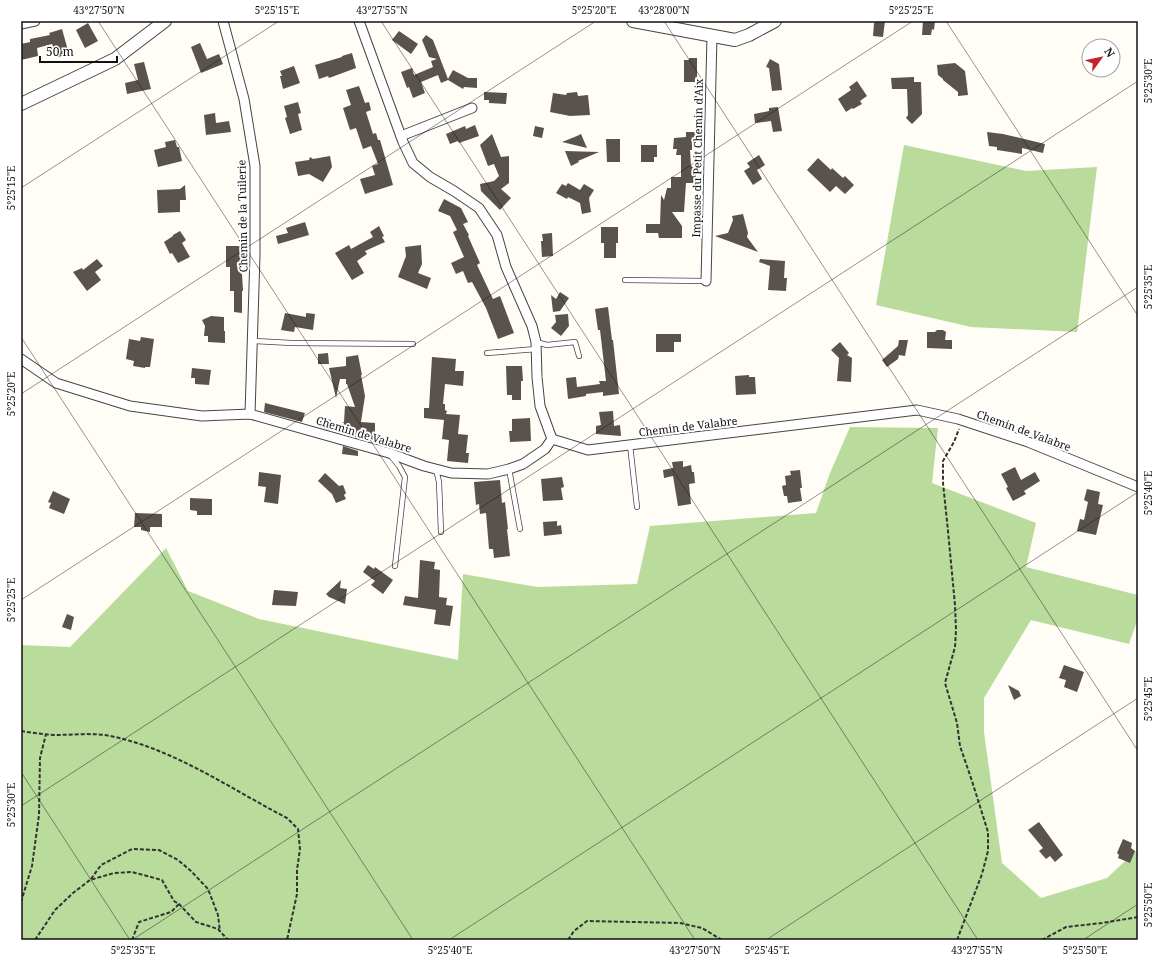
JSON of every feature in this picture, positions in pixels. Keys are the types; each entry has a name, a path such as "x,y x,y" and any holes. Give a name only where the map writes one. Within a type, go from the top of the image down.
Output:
{"street":[{"path":"21,24 35,21"},
{"path":"21,104 115,59 165,21"},
{"name":"Chemin de la Tuilerie","path":"223,21 244,99 255,166 255,255 250,414"},
{"path":"360,21 401,136 413,163 430,177 479,208 497,235 506,267 532,326 537,346 537,377 540,406 552,439"},
{"path":"633,21 735,40 749,36 775,21"},
{"name":"Impasse du Petit Chemin d'Aix","path":"706,281 712,36"},
{"path":"401,136 472,108"},
{"name":"Chemin de Valabre","path":"21,359 56,383 130,406 202,416 250,414 389,453 451,473 488,474 509,469 523,464 545,449 552,439 588,450 917,410 961,420 1028,442 1138,487"}],"lane":[{"path":"625,280 706,281"},
{"path":"252,341 292,343 413,344"},
{"path":"487,353 575,342 579,356"},
{"path":"630,445 638,506"},
{"path":"389,453 405,477 395,566"},
{"path":"436,469 439,482 441,532"},
{"path":"509,469 520,529"}],"path":[{"path":"957,940 982,874 988,851 988,832 960,746 957,723 945,683 955,647 956,630 948,531 942,483 943,461 954,442 961,420"},
{"path":"21,731 46,734 87,734 113,737 144,746 159,751 197,769 287,818 298,829 300,849 296,894 287,940"},
{"path":"21,902 32,866 39,815 40,758 46,734"},
{"path":"35,940 55,910 90,880 101,865 132,849 159,850 178,860 186,867 208,889 218,914 220,932"},
{"path":"90,880 114,873 132,872 162,880 174,901 179,904 196,922 218,929 228,940"},
{"path":"132,940 139,922 171,912 179,904"},
{"path":"1042,940 1066,927 1138,917"},
{"path":"568,940 574,931 587,921 680,923 702,928 722,940"}],"green space":[{"path":"904,145 1026,171 1097,167 1077,332 971,327 876,305"},
{"path":"850,427 938,428 932,483 1036,523 1026,567 1138,595 1138,618 1129,644 1031,620 984,698 984,732 1002,863 1041,898 1107,878 1138,849 1138,940 21,940 21,645 70,647 166,548 188,591 259,619 458,660 463,574 537,587 637,584 650,526 816,513 830,473"}],"building":[{"path":"875,21 885,21 883,37 873,36"},
{"path":"923,21 935,21 934,30 932,29 931,35 922,35"},
{"path":"88,23 98,41 85,48 76,30"},
{"path":"62,29 69,54 58,57 55,47 53,48 52,44 37,48 38,56 21,60 21,44 30,42 30,39 50,35 49,33"},
{"path":"399,31 418,44 411,54 392,40"},
{"path":"426,35 433,40 448,79 453,70 468,78 477,78 477,88 464,87 463,89 448,80 441,83 438,75 421,82 425,93 413,98 409,87 407,88 401,72 412,68 414,75 433,67 431,61 437,59 429,57 422,40"},
{"path":"200,43 207,59 219,54 223,64 201,73 191,47"},
{"path":"352,53 356,68 329,78 328,76 319,79 315,65"},
{"path":"689,58 697,58 697,82 684,82 684,60 689,60"},
{"path":"770,59 779,64 782,90 772,91 769,68 766,67"},
{"path":"144,62 151,89 127,94 125,83 138,80 134,64"},
{"path":"955,63 965,71 968,95 958,96 958,92 938,75 937,65"},
{"path":"294,66 300,83 283,89 280,71"},
{"path":"914,77 914,82 921,82 922,114 912,124 906,118 908,115 907,89 892,89 891,78"},
{"path":"857,81 867,96 860,101 862,104 846,112 838,99 851,90 849,87"},
{"path":"359,86 365,103 369,102 371,110 366,112 373,134 376,133 378,140 380,140 393,185 365,194 360,179 375,175 372,166 378,164 371,146 363,149 356,128 350,130 343,108 351,105 346,90"},
{"path":"484,92 507,93 506,104 489,103 489,100 484,100"},
{"path":"577,92 578,96 588,95 590,115 570,116 550,112 553,93 566,95 567,93"},
{"path":"298,102 301,113 298,114 302,130 290,134 285,118 287,117 284,106"},
{"path":"778,107 782,131 773,132 771,121 755,123 754,114 769,111 769,108"},
{"path":"215,113 216,123 229,121 231,132 206,135 204,115"},
{"path":"475,125 479,136 459,143 458,141 450,144 446,134 465,126 466,129"},
{"path":"535,126 544,128 542,138 533,136"},
{"path":"686,132 697,132 697,141 692,141 692,150 690,150 691,166 696,167 696,183 686,183 684,212 672,212 682,226 682,238 659,238 658,233 646,233 646,224 660,224 661,195 664,200 667,188 671,188 671,177 681,177 681,155 676,155 677,149 673,149 674,138 686,137"},
{"path":"987,132 1003,134 1045,144 1043,153 1022,148 1022,154 997,150 997,147 989,146"},
{"path":"492,134 501,157 509,156 509,183 501,189 511,198 500,210 481,191 480,184 494,181 499,176 494,164 488,166 480,145"},
{"path":"581,134 587,148 562,142 577,136"},
{"path":"606,139 620,139 620,162 607,162"},
{"path":"175,140 177,147 179,147 182,161 158,167 154,150 166,147 165,142"},
{"path":"641,145 657,145 657,157 654,157 654,162 641,162"},
{"path":"565,151 599,152 578,161 579,162 571,166"},
{"path":"759,155 765,165 757,170 762,179 753,185 744,171 750,167 747,163"},
{"path":"330,156 332,167 323,182 309,174 298,176 295,162 309,160 310,157 313,159"},
{"path":"818,158 831,170 832,168 843,178 845,176 854,185 845,194 836,186 830,192 807,170"},
{"path":"568,183 580,190 584,184 594,190 589,198 591,212 582,214 580,203 568,197 567,199 556,193 562,184 566,186"},
{"path":"185,185 186,200 180,200 180,212 158,213 157,190 180,189"},
{"path":"444,199 461,208 468,222 463,224 480,263 477,265 493,299 500,296 514,333 498,339 486,308 472,282 468,283 463,271 456,274 451,263 464,257 453,232 457,230 450,216 438,211"},
{"path":"743,214 748,233 747,237 758,252 715,236 728,233 733,220 732,216"},
{"path":"305,222 309,235 278,244 276,236 288,233 286,228"},
{"path":"379,226 385,242 365,251 367,254 357,261 364,273 352,280 335,253 349,245 351,249 373,237 370,232"},
{"path":"601,227 618,227 616,258 604,258 604,243 601,243"},
{"path":"180,231 186,240 182,243 190,257 178,263 172,253 170,254 164,242"},
{"path":"552,233 553,256 542,257 542,234"},
{"path":"421,245 422,264 418,273 431,278 427,289 398,277 406,256 405,247"},
{"path":"226,246 241,246 241,274 243,291 242,313 234,312 234,291 230,291 230,267 226,267"},
{"path":"97,259 103,266 95,272 101,280 87,291 73,272 82,268 83,270"},
{"path":"760,259 785,261 784,278 787,278 786,291 768,290 770,266 759,262"},
{"path":"560,292 569,298 560,311 553,312 551,295 556,299"},
{"path":"608,307 619,394 603,396 603,392 586,394 586,396 568,399 566,378 576,377 577,387 600,384 599,381 606,381 600,330 598,330 595,309"},
{"path":"285,313 306,317 306,313 315,314 313,330 295,327 294,332 281,330"},
{"path":"568,314 569,326 561,336 551,328 556,322 555,315"},
{"path":"211,316 224,317 225,343 208,342 208,336 204,336 205,326 202,320"},
{"path":"937,330 943,330 946,332 945,340 952,340 952,349 927,348 927,332 935,332"},
{"path":"656,334 681,334 681,342 674,342 674,352 656,352"},
{"path":"141,337 154,339 150,367 145,368 133,366 134,361 126,359 129,339 140,341"},
{"path":"899,340 908,340 905,356 899,355 898,359 887,367 882,360 898,346"},
{"path":"840,342 849,353 847,355 852,358 851,382 837,381 839,358 831,350"},
{"path":"328,353 329,364 318,364 318,354"},
{"path":"358,355 365,396 361,422 375,423 373,440 359,432 359,438 344,434 344,423 342,422 344,422 345,406 355,407 346,384 346,379 340,379 336,398 329,368 346,366 346,357"},
{"path":"432,357 456,359 455,371 464,371 463,386 445,384 443,404 445,404 445,410 447,411 446,414 460,415 458,434 468,435 466,453 469,453 468,463 447,461 449,440 442,439 444,420 424,418 424,408 429,408"},
{"path":"506,366 522,366 523,381 521,381 521,400 512,400 512,395 507,395"},
{"path":"192,368 211,370 209,385 195,384 195,378 191,378"},
{"path":"749,375 749,377 755,377 756,394 736,395 735,376"},
{"path":"265,403 305,413 302,422 264,412"},
{"path":"613,411 614,426 620,425 621,436 596,434 596,426 601,425 599,412"},
{"path":"320,417 331,420 329,430 317,426"},
{"path":"530,418 531,441 510,442 509,431 512,431 512,419"},
{"path":"343,446 358,451 358,456 342,454"},
{"path":"683,461 683,467 691,465 692,472 694,472 695,483 689,484 691,504 678,506 673,476 664,478 663,470 673,468 672,462"},
{"path":"1015,467 1021,480 1035,472 1040,481 1024,491 1026,494 1013,501 1001,474"},
{"path":"800,470 802,501 788,503 787,496 784,496 782,486 786,485 785,476 791,475 790,471"},
{"path":"259,472 281,475 278,504 264,502 266,487 258,486"},
{"path":"325,473 339,486 343,485 346,493 344,495 346,499 336,503 332,494 318,481"},
{"path":"562,477 564,487 561,488 563,500 543,501 541,479"},
{"path":"500,480 502,503 505,502 510,556 494,558 493,549 489,549 486,513 480,514 479,504 476,505 474,482"},
{"path":"1087,489 1100,492 1098,504 1103,505 1096,535 1077,531 1080,519 1084,520 1088,502 1084,500"},
{"path":"53,491 70,499 64,514 49,508 51,503 48,502"},
{"path":"190,498 212,499 212,515 197,515 197,511 190,510"},
{"path":"135,513 162,514 162,527 150,527 150,532 141,530 141,527 134,527"},
{"path":"557,521 557,526 561,525 562,534 544,536 543,522"},
{"path":"420,560 435,562 434,569 440,570 439,597 447,598 446,605 453,606 450,626 434,624 436,610 403,605 405,596 418,598"},
{"path":"368,565 374,569 375,567 393,580 383,594 371,585 375,581 363,572"},
{"path":"341,580 340,588 347,589 345,604 329,597 326,594"},
{"path":"274,590 298,592 296,606 272,605"},
{"path":"67,614 74,617 71,630 62,627"},
{"path":"1064,665 1084,672 1077,692 1064,687 1066,680 1059,678"},
{"path":"1008,685 1019,691 1021,696 1014,700"},
{"path":"1039,822 1063,855 1055,862 1050,856 1046,859 1039,851 1043,848 1028,830"},
{"path":"1123,839 1132,843 1131,848 1135,851 1130,863 1118,858 1119,855 1117,853"}]}
